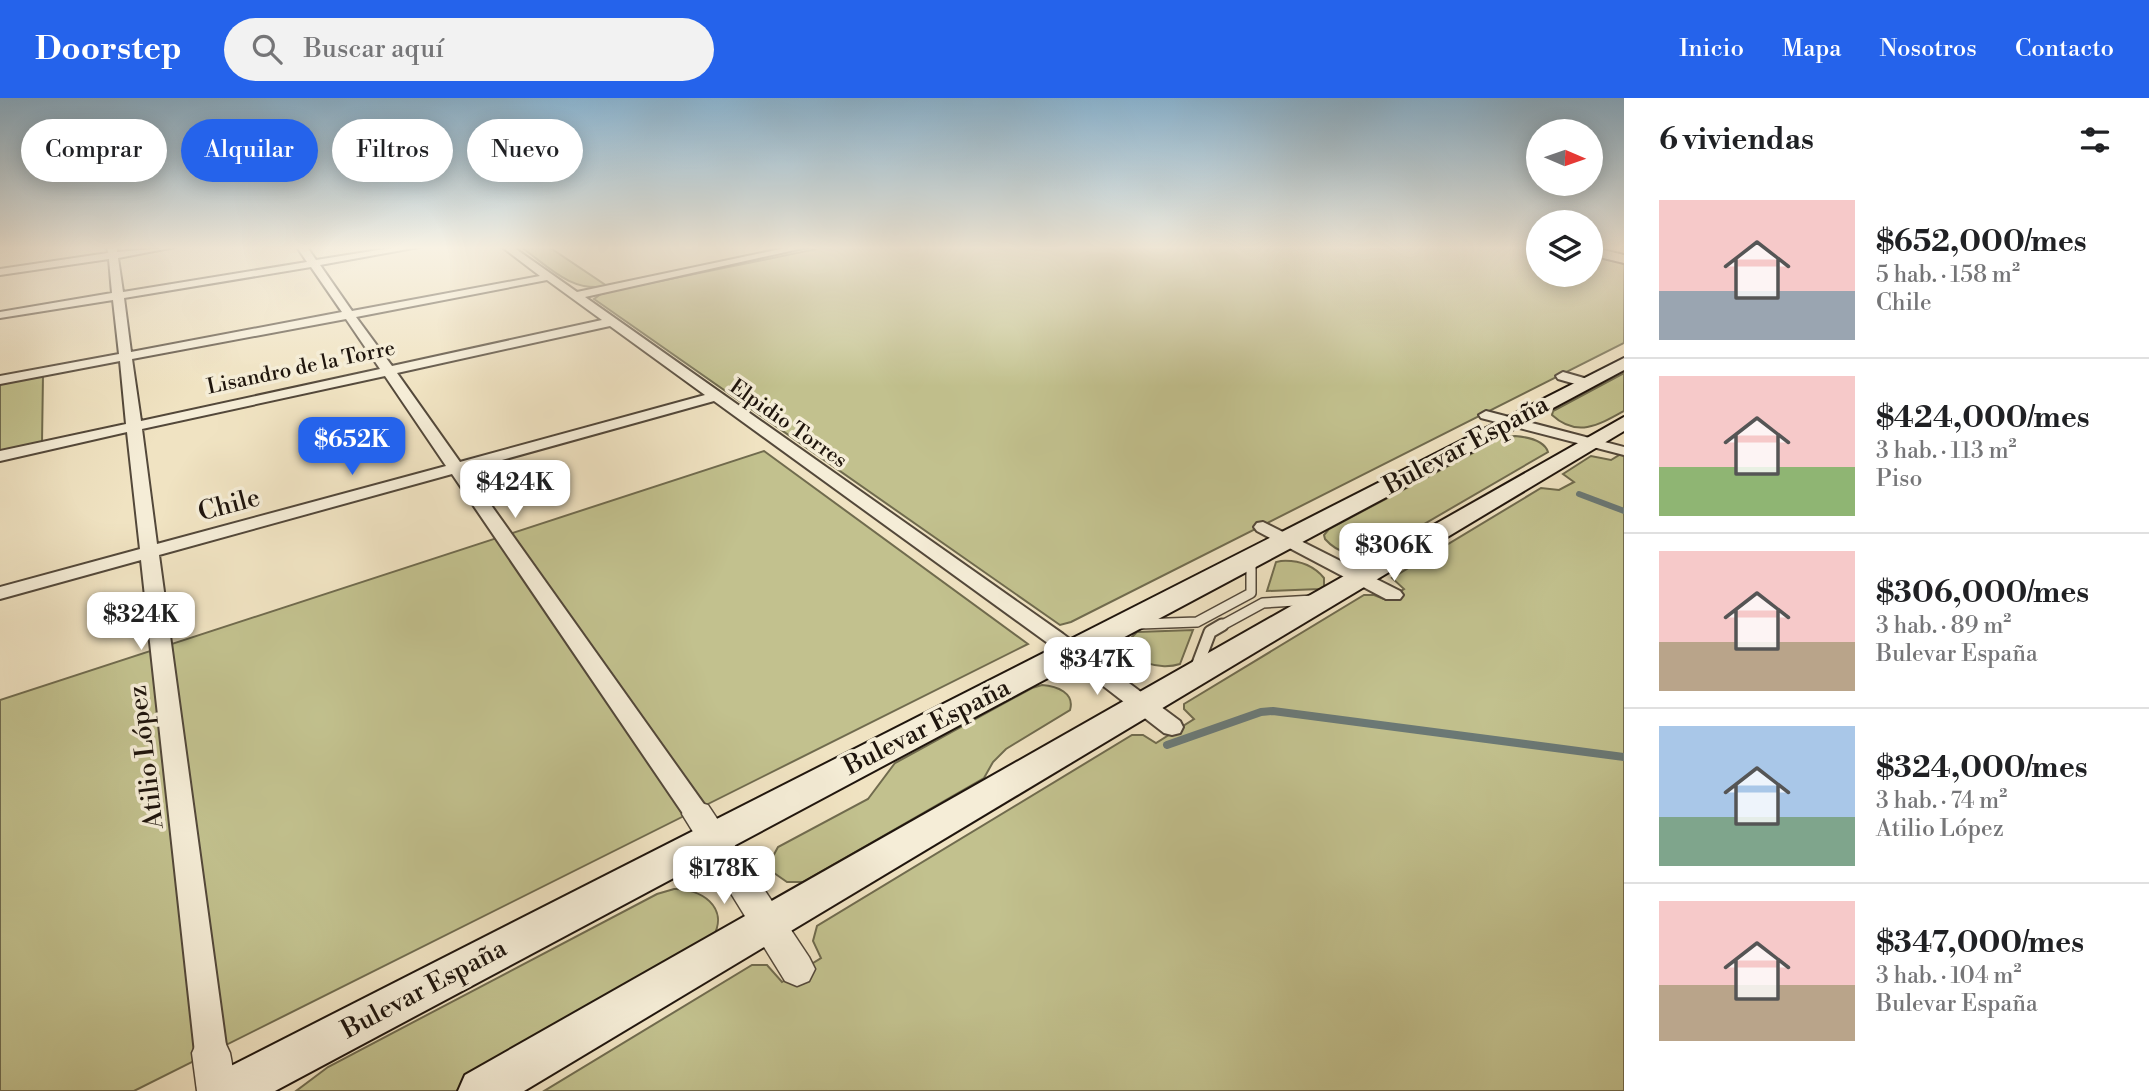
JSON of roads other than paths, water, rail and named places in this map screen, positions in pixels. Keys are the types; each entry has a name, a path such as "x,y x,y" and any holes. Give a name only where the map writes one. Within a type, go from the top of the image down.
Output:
{"main road":[{"name":"Bulevar España","path":"229,1091 705,827 1059,642 1124,624 1624,363"},
{"path":"481,1091 1624,423"}],"street":[{"path":"0,315 134,293"},
{"path":"335,293 705,827 797,969"},
{"path":"0,380 125,353 442,293"},
{"name":"Elpidio Torres","path":"571,293 1059,642 1172,727"},
{"path":"575,296 587,293"},
{"name":"Atilio López","path":"118,296 211,1053"},
{"name":"Lisandro de la Torre","path":"0,456 611,322"},
{"path":"0,372 125,353"},
{"path":"1563,376 1586,383"},
{"name":"Chile","path":"0,593 713,397"},
{"path":"1486,415 1620,451"},
{"path":"1263,527 1393,595"},
{"path":"211,1053 217,1091"}],"lane":[{"path":"1124,624 1197,622 1251,593 1251,558"}],"waterway":[{"path":"1579,494 1624,511"},
{"path":"1167,745 1261,712 1273,711 1624,757"}]}
